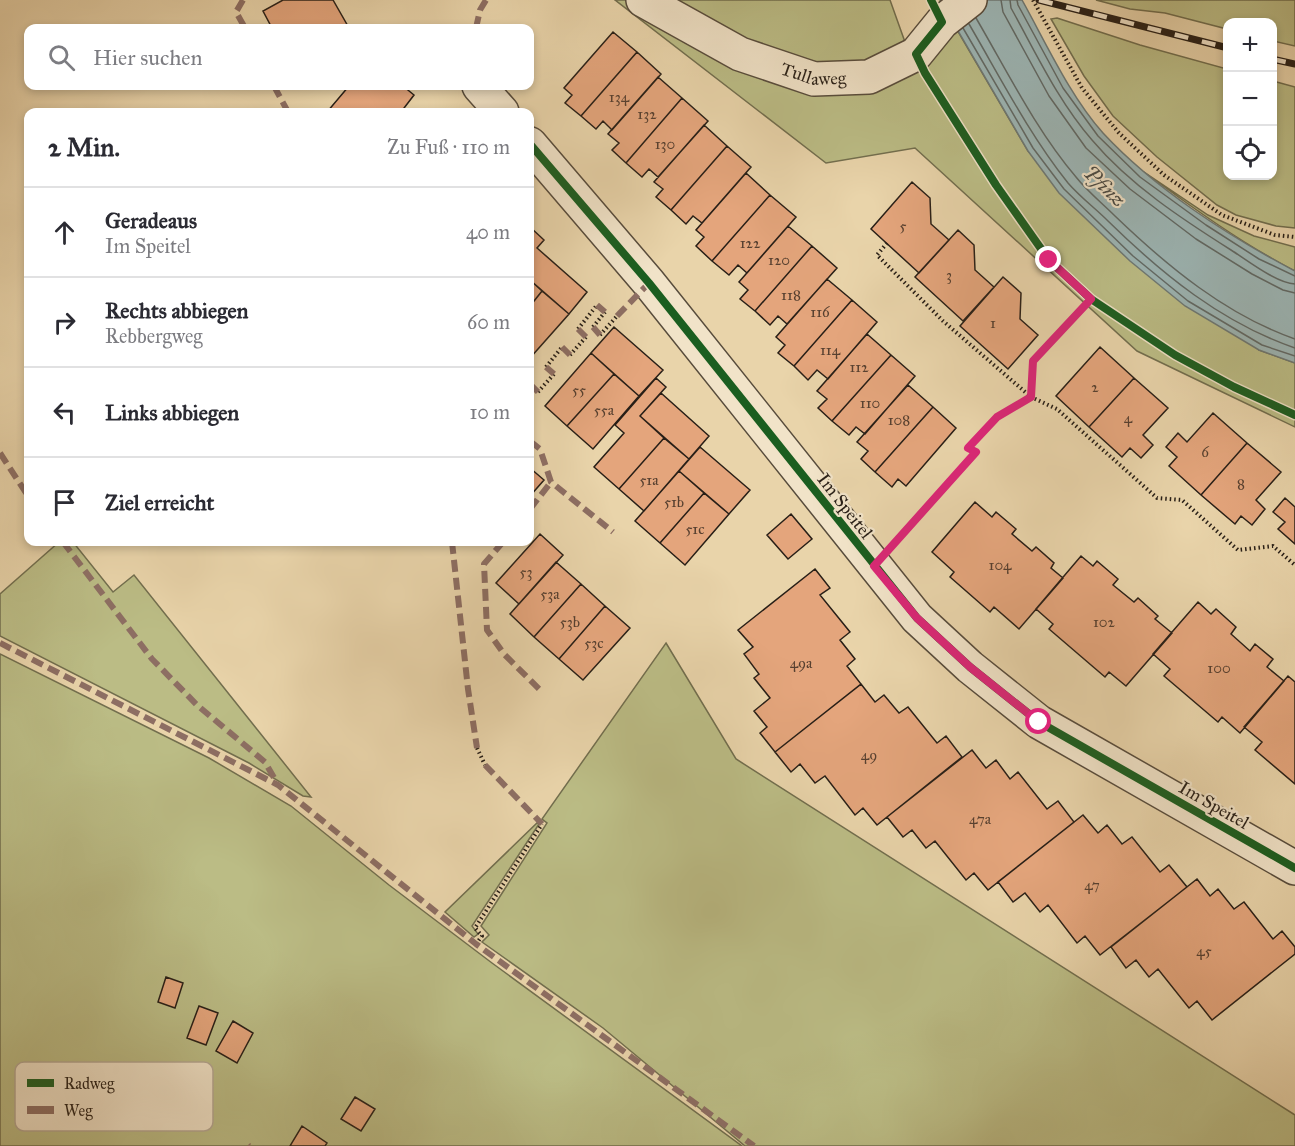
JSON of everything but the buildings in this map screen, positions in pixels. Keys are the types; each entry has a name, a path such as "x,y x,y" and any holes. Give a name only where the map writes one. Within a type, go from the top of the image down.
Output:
{"street":[{"name":"Tullaweg","path":"644,0 740,54 814,79 869,77 916,54 958,9"},
{"path":"483,90 498,108"},
{"name":"Im Speitel","path":"534,149 649,283 917,618 970,667 1039,722 1295,868"}],"path":[{"path":"1033,0 1082,88 1119,133 1164,175 1222,215 1275,235 1295,237"},
{"path":"916,54 996,185 1049,260 1091,299 1175,355 1234,387 1295,415"},
{"path":"887,243 877,255 943,321 1031,397 1057,409 1157,498 1182,500 1238,550 1273,546 1295,565"},
{"path":"1031,397 1033,361 1091,299"},
{"path":"578,329 597,305"},
{"path":"593,327 605,312"},
{"path":"600,335 617,315"},
{"path":"570,355 586,337"},
{"path":"546,367 562,347"},
{"path":"538,392 554,374"},
{"path":"874,566 976,452 968,448 997,417 1031,397"},
{"path":"477,748 485,765"},
{"path":"476,944 482,936 475,928 543,824"}],"green space":[{"path":"615,0 890,0 905,42 956,28 1028,151 1259,350 1295,363 1295,427 1137,351 915,148 826,163"},
{"path":"1096,0 1295,0 1295,46 1277,42 1277,18 1223,18 1223,28 1165,13 1130,9"},
{"path":"1057,18 1140,45 1223,68 1223,180 1277,180 1277,82 1295,87 1295,228 1276,226 1236,215 1217,205 1157,157 1113,116 1084,76 1051,19"},
{"path":"1144,172 1208,215 1254,236 1295,247 1295,271 1236,237"},
{"path":"54,546 76,546 113,592 134,575 311,797 303,796 249,763 0,636 0,594"},
{"path":"666,643 736,759 1295,1115 1295,1146 745,1146 603,1028 482,942 489,935 481,926 547,823 542,819"},
{"path":"0,654 209,758 291,806 389,885 492,963 742,1146 0,1146"},
{"path":"537,823 539,824 472,926 478,934 474,937 445,912"}],"water":[{"name":"Pfinz","path":"940,0 1022,0 1080,103 1103,133 1123,153 1168,192 1193,210 1295,271 1295,363 1259,350 1185,306 1130,261 1059,193 1028,151"}],"railway":[{"path":"1039,0 1223,47"},
{"path":"1277,60 1295,64"}],"marked path":[{"path":"243,0 236,12 243,24"},
{"path":"477,24 480,10 486,0"},
{"path":"276,90 286,108"},
{"path":"617,316 649,283"},
{"path":"597,305 605,312"},
{"path":"593,327 600,335"},
{"path":"578,329 586,337"},
{"path":"562,347 570,355"},
{"path":"546,367 554,374"},
{"path":"534,388 538,392"},
{"path":"534,444 540,449 551,482 613,532"},
{"path":"0,453 24,490"},
{"path":"534,504 551,482"},
{"path":"66,546 152,659 197,705 265,762 277,783"},
{"path":"452,546 468,689 477,748"},
{"path":"500,546 484,564 487,630 504,654 539,689"},
{"path":"0,643 278,785 476,944 754,1146"},
{"path":"485,765 542,824"}],"cycle path":[{"path":"931,0 942,22 916,54 925,73 996,185 1049,260 1091,299 1175,355 1234,387 1295,415"},
{"path":"534,149 649,283 917,618 970,667 1039,722 1295,868"}],"route":[{"path":"1039,722 970,667 917,618 874,566 976,452 968,448 997,417 1031,397 1033,361 1091,299 1049,260"}]}
